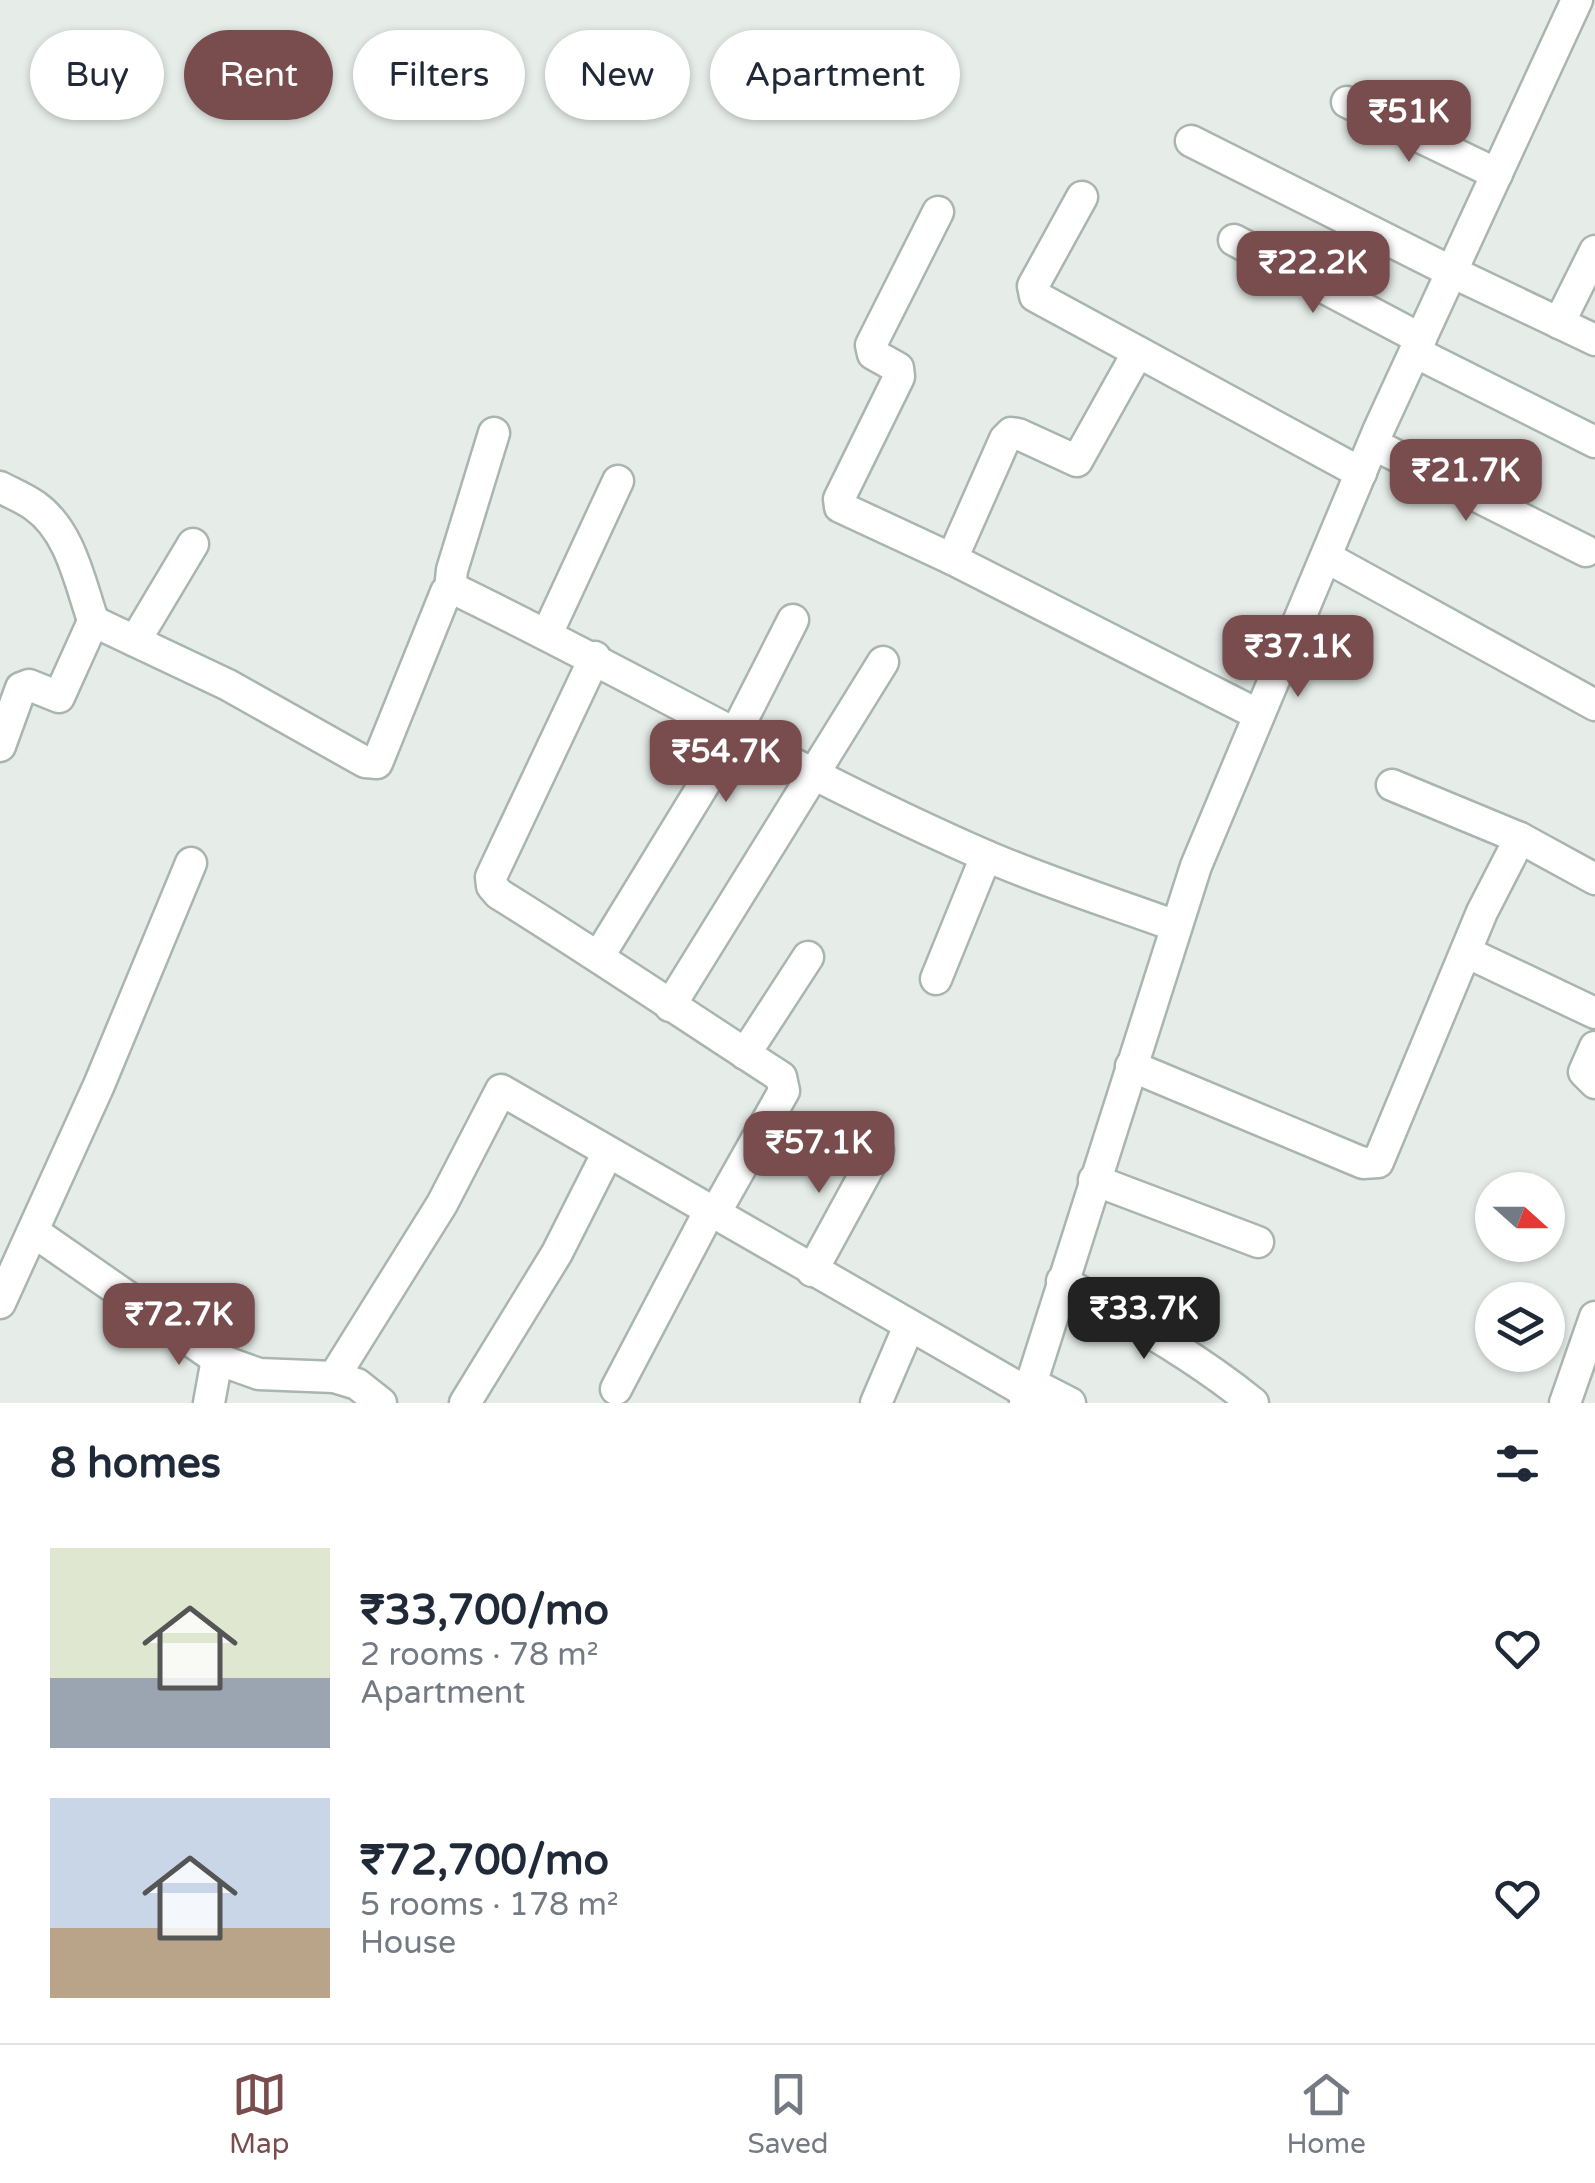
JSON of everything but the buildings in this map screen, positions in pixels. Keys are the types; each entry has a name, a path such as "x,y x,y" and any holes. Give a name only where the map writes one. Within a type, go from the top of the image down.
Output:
{"street":[{"path":"1028,1393 1196,866 1373,444 1577,0"},
{"path":"1348,102 1497,174"},
{"path":"1192,142 1595,340"},
{"path":"1082,198 1032,293 1361,473"},
{"path":"938,212 870,345 873,354 898,368 899,377 839,504 1259,715"},
{"path":"1234,240 1520,407 1595,442"},
{"path":"1560,323 1595,251"},
{"path":"952,559 1005,439 1011,433 1018,434 1076,461 1138,352"},
{"path":"94,624 228,684 372,764 380,757 450,589 452,570 494,433"},
{"path":"1373,444 1586,551"},
{"path":"547,634 618,481"},
{"path":"0,487 35,506 55,524 64,538 94,624 60,697 28,686 21,688 0,746"},
{"path":"135,640 192,544"},
{"path":"1326,558 1595,705"},
{"path":"450,589 986,856 1176,926"},
{"path":"599,956 736,732 793,620"},
{"path":"595,658 491,877 492,886 781,1077 784,1091 616,1389"},
{"path":"670,1006 883,662"},
{"path":"1392,785 1520,838 1595,879"},
{"path":"1131,1066 1363,1164 1378,1162 1466,952 1520,838"},
{"path":"936,979 986,856"},
{"path":"0,1303 106,1068 191,862"},
{"path":"1466,952 1595,1013"},
{"path":"745,1054 808,957"},
{"path":"1595,1047 1584,1072 1595,1082"},
{"path":"334,1377 442,1204 501,1090 1028,1393 1070,1403"},
{"path":"812,1271 878,1150"},
{"path":"466,1403 556,1253 608,1152"},
{"path":"1094,1180 1258,1242"},
{"path":"34,1232 217,1359 259,1374 334,1377 357,1384 381,1403"},
{"path":"1062,1281 1162,1338 1253,1403"},
{"path":"1566,1403 1595,1317"},
{"path":"876,1403 908,1326"},
{"path":"209,1403 217,1359"}]}
